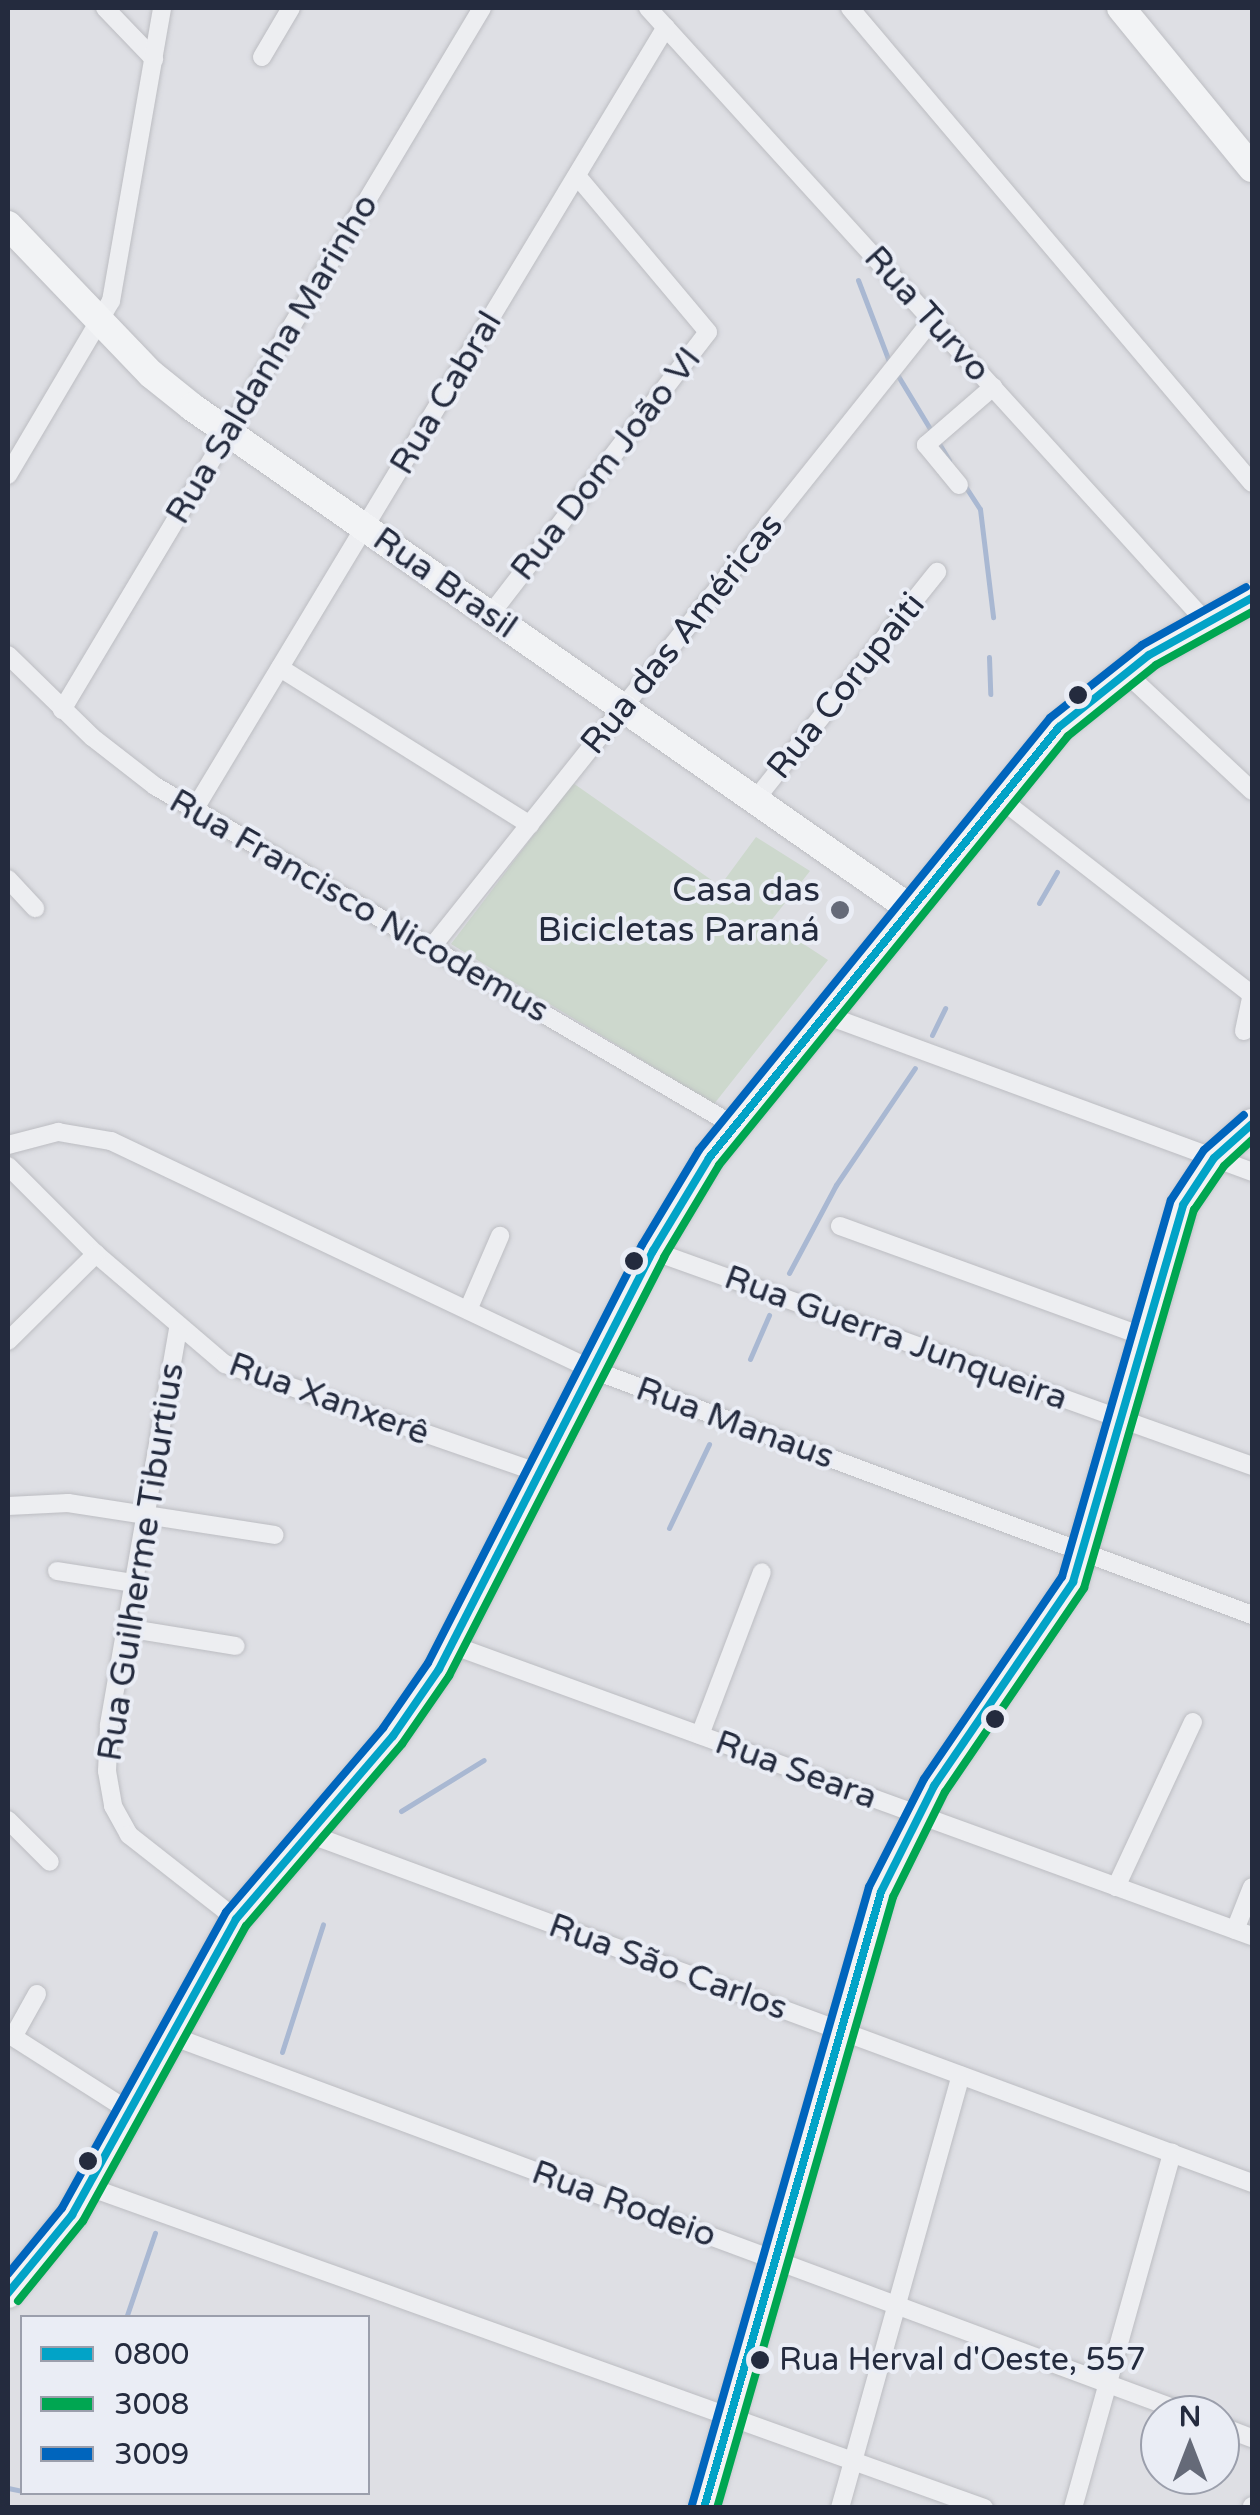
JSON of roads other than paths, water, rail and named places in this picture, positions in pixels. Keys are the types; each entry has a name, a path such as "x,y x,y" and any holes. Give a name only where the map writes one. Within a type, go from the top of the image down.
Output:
{"main road":[{"path":"8,2293 53,2242 89,2187 236,1919 393,1736 452,1646 653,1251 734,1125 998,796 1059,728 1125,672 1252,598"},
{"path":"704,2508 881,1892 917,1814 1048,1624 1084,1552 1183,1205 1214,1158 1252,1124"}],"street":[{"path":"105,8 154,59"},
{"path":"8,475 102,324 116,284 162,8"},
{"path":"262,57 291,8"},
{"name":"Rua Saldanha Marinho","path":"62,710 482,8"},
{"name":"Rua Turvo","path":"648,8 1205,622"},
{"path":"850,8 1252,483"},
{"path":"1121,8 1252,168"},
{"name":"Rua Cabral","path":"194,810 666,27"},
{"name":"Rua Dom João VI","path":"490,615 708,332 576,176"},
{"name":"Rua Brasil","path":"8,225 152,374 228,432 910,909"},
{"name":"Rua das Américas","path":"431,948 932,320"},
{"path":"959,485 926,445 993,387"},
{"name":"Rua Corupaiti","path":"755,800 937,572"},
{"name":"Rua Francisco Nicodemus","path":"8,655 62,710 194,810 734,1125"},
{"path":"280,668 530,825"},
{"path":"1125,672 1252,792"},
{"path":"998,796 1252,995 1244,1030"},
{"path":"8,879 35,908"},
{"path":"823,1014 1252,1172"},
{"name":"Rua Manaus","path":"8,1145 58,1132 111,1141 593,1370 1252,1615"},
{"name":"Rua Xanxerê","path":"8,1166 178,1328 254,1378 540,1473"},
{"path":"840,1226 1145,1337"},
{"path":"468,1310 500,1236"},
{"name":"Rua Guerra Junqueira","path":"653,1251 1252,1466"},
{"path":"8,1341 96,1254"},
{"name":"Rua Guilherme Tiburtius","path":"178,1328 106,1748 114,1806 141,1847 236,1919"},
{"path":"8,1506 49,1502 275,1535"},
{"path":"57,1571 133,1583"},
{"path":"700,1735 762,1572"},
{"path":"126,1628 236,1646"},
{"name":"Rua Seara","path":"452,1646 1244,1933"},
{"path":"1116,1886 1193,1722"},
{"path":"8,1820 50,1862"},
{"name":"Rua São Carlos","path":"309,1834 1252,2183"},
{"path":"1244,1933 1252,1887"},
{"path":"37,1994 13,2037 129,2111"},
{"name":"Rua Rodeio","path":"169,2035 1140,2396"},
{"path":"840,2508 961,2076"},
{"path":"1074,2508 1172,2153"},
{"path":"89,2187 984,2508"}],"waterway":[{"path":"858,280 889,361 949,460"},
{"path":"965,486 980,509 993,617"},
{"path":"989,657 990,694"},
{"path":"1039,903 1057,872"},
{"path":"932,1035 945,1008"},
{"path":"789,1273 836,1185 915,1068"},
{"path":"750,1359 769,1315"},
{"path":"669,1528 709,1444"},
{"path":"401,1811 484,1760"},
{"path":"282,2052 323,1924"},
{"path":"127,2315 155,2233"},
{"path":"8,2488 20,2491"}],"place":[{"name":"Casa das Bicicletas Paraná","path":"840,910"},
{"name":"Rua Herval d'Oeste, 557","path":"760,2360"}]}
